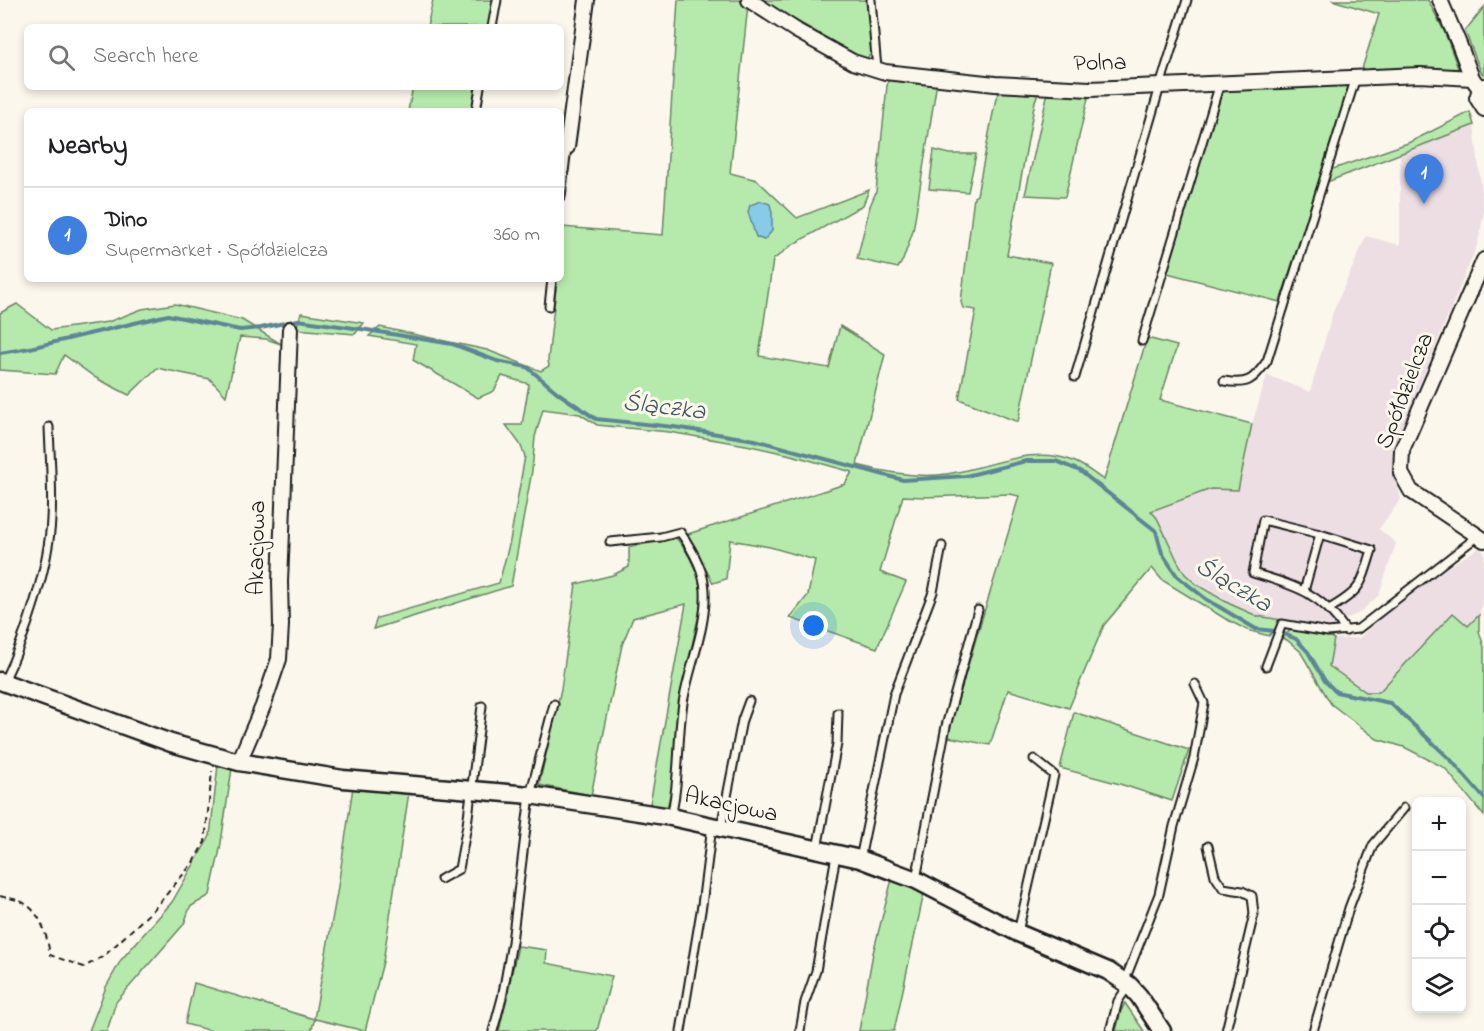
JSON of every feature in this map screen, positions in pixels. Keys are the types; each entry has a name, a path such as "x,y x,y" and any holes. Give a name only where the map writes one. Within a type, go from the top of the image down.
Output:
{"street":[{"path":"567,147 587,0"},
{"name":"Polna","path":"749,0 853,63 885,72 995,84 1090,88 1420,75 1478,84"},
{"path":"1440,0 1478,84 1477,98 1484,109"},
{"name":"Spółdzielcza","path":"1481,538 1411,491 1401,472 1400,461 1402,450 1484,260"},
{"name":"Akacjowa","path":"239,762 279,659 280,570 290,328"},
{"name":"Akacjowa","path":"1,686 171,743 239,762 343,779 530,795 671,817 860,859 915,880 1018,933 1091,963 1127,982 1162,1031"}],"lane":[{"path":"493,24 497,0"},
{"path":"871,0 877,70"},
{"path":"1075,377 1187,0"},
{"path":"1224,381 1242,384 1257,375 1267,362 1356,77"},
{"path":"1142,341 1220,83"},
{"path":"476,108 480,90"},
{"path":"564,172 567,147"},
{"path":"549,306 552,282"},
{"path":"1,686 18,653 46,556 51,520 49,427"},
{"path":"1329,609 1352,596 1361,585 1372,550 1263,520 1253,573 1318,598 1346,631"},
{"path":"610,542 661,537 680,532 696,556 705,589 702,622 682,705 676,797 671,817"},
{"path":"1304,591 1320,534"},
{"path":"1266,666 1282,624 1328,632 1358,629 1481,538"},
{"path":"860,859 894,694 933,592 942,546"},
{"path":"915,880 946,726 978,610"},
{"path":"1110,1031 1118,1001 1159,894 1174,826 1194,758 1204,703 1195,684"},
{"path":"681,1031 717,827 742,720 749,701"},
{"path":"494,1031 512,942 530,795 554,704"},
{"path":"441,879 459,869 482,706"},
{"path":"817,849 837,744 838,713"},
{"path":"1018,933 1054,775 1034,759"},
{"path":"1313,1031 1349,908 1372,845 1404,808"},
{"path":"1208,846 1215,876 1223,888 1242,891 1252,896 1254,914 1226,1031"},
{"path":"800,1031 805,1002 816,971 836,853"}],"path":[{"path":"0,896 24,903 36,914 47,934 50,955 84,967 104,956 155,908 192,864 205,842 214,755"}],"shaded area":[{"path":"1474,125 1484,211 1478,243 1396,442 1392,464 1401,499 1379,529 1396,543 1379,595 1359,613 1332,626 1257,616 1230,604 1197,585 1185,574 1151,511 1211,489 1238,490 1252,424 1267,375 1310,392 1333,312 1366,236 1400,245 1400,154"},
{"path":"1479,548 1484,552 1484,598 1479,615 1468,626 1453,613 1379,692 1366,693 1329,666 1334,639 1359,638 1396,604"}],"green space":[{"path":"433,0 493,0 489,24 428,24"},
{"path":"678,0 741,0 748,5 730,173 757,180 797,218 869,190 863,205 792,245 773,260 759,356 829,368 840,326 885,354 857,465 897,473 938,475 1023,457 1057,456 1085,467 1104,480 1147,338 1177,346 1160,400 1252,424 1238,490 1211,489 1151,511 1157,518 1185,574 1197,585 1257,616 1282,620 1269,636 1247,630 1162,580 1152,568 1104,625 1069,708 1008,690 990,745 948,737 1019,496 1010,494 903,496 880,572 906,582 877,648 790,618 808,595 815,560 770,547 730,540 726,579 713,583 688,534 845,484 852,472 746,445 669,432 597,425 580,414 543,409 535,437 532,471 511,586 373,629 377,618 499,583 510,541 525,456 520,444 506,425 522,425 529,384 502,376 494,391 478,398 413,360 416,344 369,336 380,327 487,350 541,371 549,366 557,282 564,282 564,227 663,235"},
{"path":"760,0 866,0 872,53 865,60"},
{"path":"1332,0 1428,0 1445,33 1459,71 1361,72 1379,14"},
{"path":"1484,7 1484,75 1465,31"},
{"path":"894,77 937,82 913,231 898,268 857,259 870,206 876,192 887,86 888,81"},
{"path":"1350,83 1280,302 1167,273 1222,92 1231,87"},
{"path":"1005,88 1039,91 1035,101 1007,255 1051,263 1018,422 959,399 976,310 963,308 961,302 974,197 977,195 996,98"},
{"path":"412,90 475,90 472,108 409,108"},
{"path":"1054,91 1089,94 1065,197 1025,195 1047,96"},
{"path":"1470,112 1474,125 1327,182 1330,170 1408,143"},
{"path":"934,150 950,154 976,154 968,192 929,189"},
{"path":"17,304 51,330 108,322 142,309 175,304 242,320 281,344 266,339 240,337 226,396 210,379 157,368 129,395 96,378 64,355 55,374 0,370 0,313"},
{"path":"301,313 364,323 355,334 296,329"},
{"path":"676,538 694,566 702,600 679,704 674,778 667,808 650,804 686,604 633,618 622,645 591,795 539,785 561,689 576,584 613,575 629,567 629,547"},
{"path":"1453,613 1468,626 1479,615 1479,631 1484,647 1484,816 1445,768 1404,747 1377,739 1331,704 1300,651 1281,638 1291,630 1329,636 1334,639 1329,666 1366,692 1379,692"},
{"path":"1074,712 1189,750 1172,801 1060,768"},
{"path":"218,765 232,768 220,849 210,895 190,907 184,924 116,1002 107,1031 89,1031 106,987 121,960 172,902 210,836"},
{"path":"353,787 409,792 383,962 365,1031 315,1019 311,1031 212,1031 185,1024 194,983 314,1019"},
{"path":"892,879 924,893 894,1031 859,1031 873,953"},
{"path":"518,946 547,950 546,963 612,976 597,1031 499,1031"},
{"path":"1125,1003 1144,1031 1116,1031"}],"water":[{"path":"761,201 770,204 772,213 772,231 764,240 756,237 748,212 750,205"}],"waterway":[{"name":"Ślączka","path":"0,353 168,315 240,330 298,320 452,344 497,361 527,367 558,393 596,419 674,427 755,440 903,480 966,476 1026,461 1056,461 1080,471 1156,531 1162,553 1177,576 1206,599 1256,629 1275,631"},
{"name":"Ślączka","path":"1282,633 1296,639 1308,652 1325,681 1336,692 1390,703 1450,759 1484,798"}],"place":[{"name":"Dino","path":"1424,204"}]}
